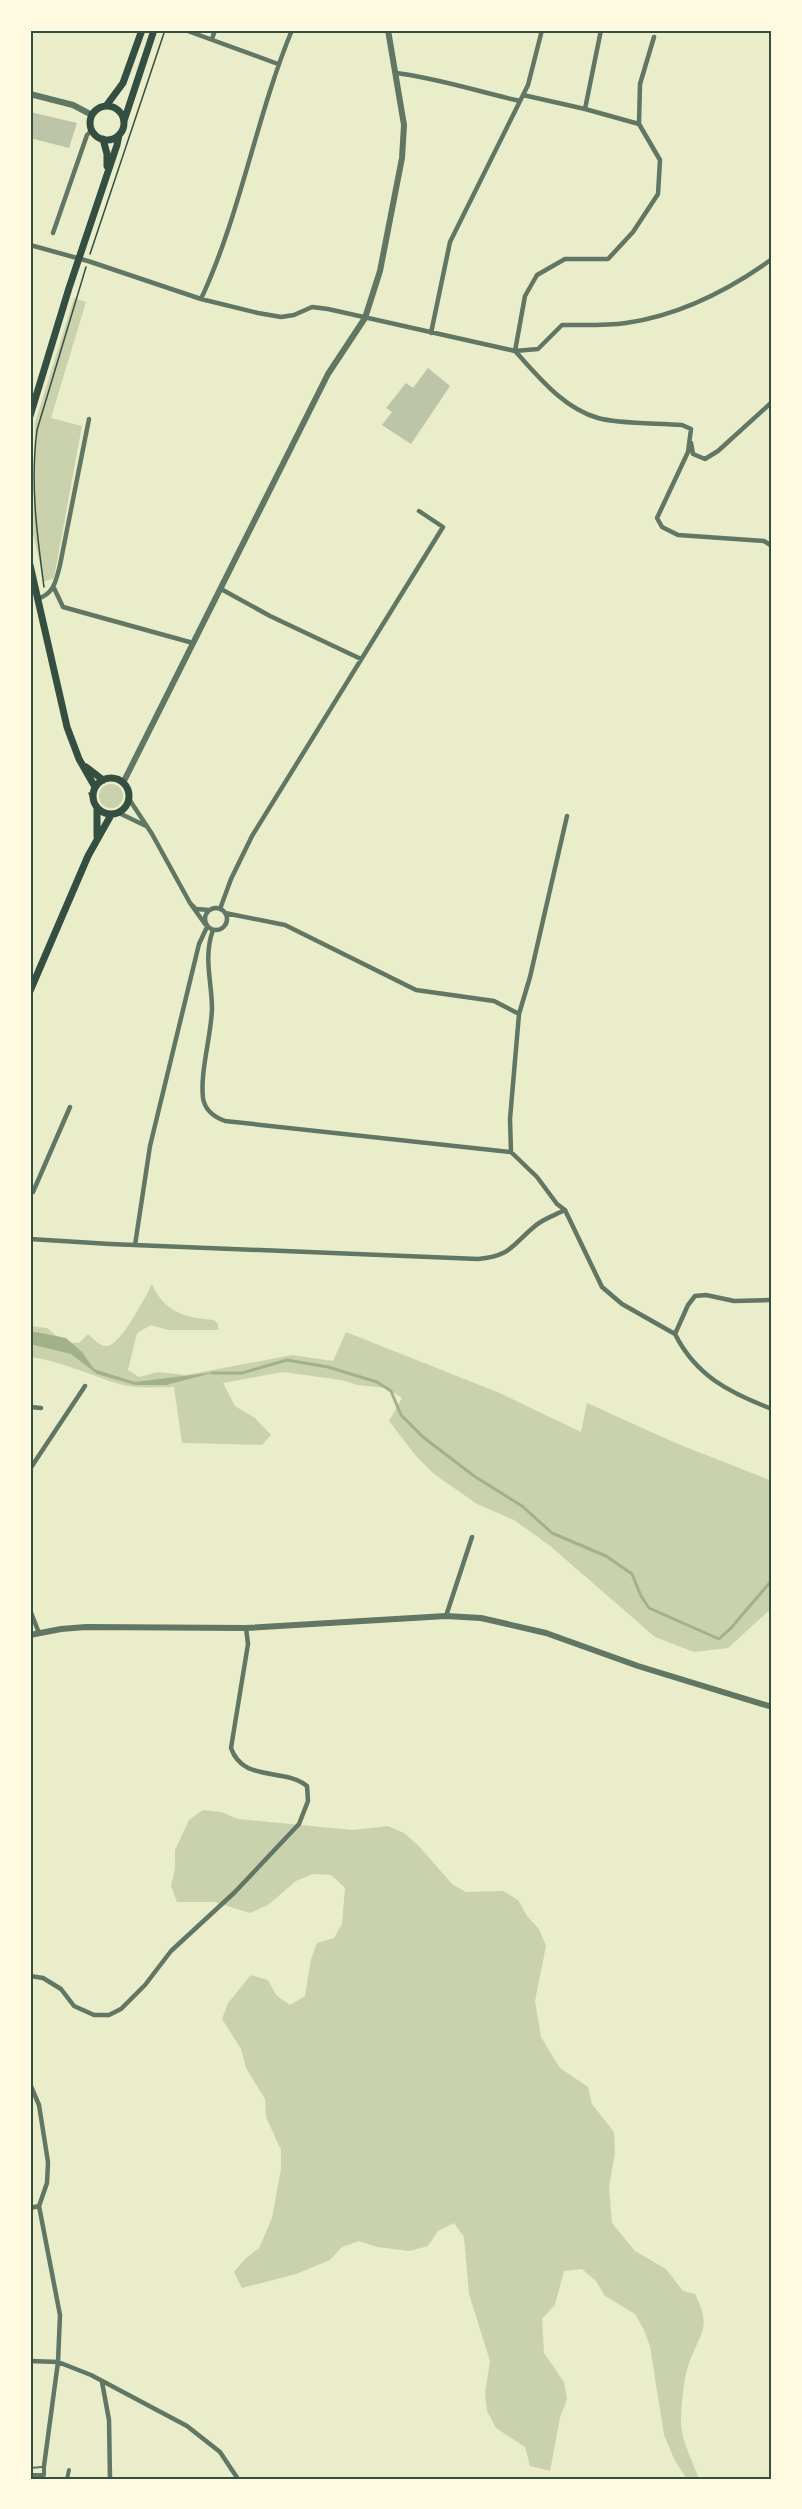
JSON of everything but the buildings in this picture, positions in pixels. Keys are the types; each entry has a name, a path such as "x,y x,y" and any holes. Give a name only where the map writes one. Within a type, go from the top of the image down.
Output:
{"main road":[{"path":"106,106 123,84 142,30"},
{"path":"30,416 154,30"},
{"path":"119,135 109,140 103,139 92,130 92,115 100,107 106,106 116,109 123,121"},
{"path":"103,139 107,154 107,172"},
{"path":"30,565 67,727 91,788 96,808 97,839"},
{"path":"79,759 103,780"},
{"path":"30,991 97,839 129,799 127,787 116,778 103,780 91,788"},
{"path":"96,808 115,814"}],"street":[{"path":"185,30 278,64"},
{"path":"212,39 215,30"},
{"path":"201,299 222,244 278,64 292,30"},
{"path":"123,783 328,374 365,318 380,271 402,158 404,126 388,30"},
{"path":"431,333 450,242 528,85 542,30"},
{"path":"585,110 601,30"},
{"path":"515,351 525,296 537,275 565,259 608,259 633,232 658,194 660,160 639,124 640,84 654,37"},
{"path":"396,73 432,79 520,101"},
{"path":"30,94 73,105 92,115"},
{"path":"523,95 639,124"},
{"path":"53,233 87,135 92,130"},
{"path":"30,245 88,261 201,299 281,317 294,315 312,307 515,351 538,349 562,326 624,323 647,319 711,297 743,280 772,259"},
{"path":"515,351 540,379 569,405 599,418 682,425 691,429 693,454 705,459 718,451 772,402"},
{"path":"37,599 45,597 54,588 89,419"},
{"path":"691,440 688,453 657,518 662,527 678,535 764,541 772,546"},
{"path":"129,799 147,826 190,903 206,925 213,930 220,930 226,925 227,918 223,911 231,879 252,836 443,527 419,511"},
{"path":"54,588 63,607 193,643"},
{"path":"221,589 270,616 361,659"},
{"path":"115,814 147,826"},
{"path":"511,1152 510,1119 519,1014 530,977 567,816"},
{"path":"190,903 196,909 223,911 285,926 416,990 494,1001 519,1014"},
{"path":"135,1245 150,1146 199,944 206,925 205,916 209,910"},
{"path":"213,930 208,947 207,966 212,1009 203,1098 211,1114 225,1121 511,1152 537,1177 557,1204 565,1210 602,1287 622,1304 675,1334 692,1360 724,1389 772,1409"},
{"path":"30,1191 33,1192 70,1107"},
{"path":"30,1239 478,1259 499,1257 519,1243 536,1225 565,1210"},
{"path":"675,1334 695,1296 705,1295 734,1301 772,1300"},
{"path":"30,1469 85,1386"},
{"path":"30,1407 41,1408"},
{"path":"446,1616 472,1537"},
{"path":"30,1610 39,1633"},
{"path":"30,1635 86,1627 246,1628 446,1616 495,1621 546,1633 648,1670 772,1707"},
{"path":"30,1976 43,1978 61,1989 74,2006 94,2015 109,2015 121,2008 139,1991 171,1951 235,1892 299,1824 308,1801 307,1786 297,1780 254,1772 234,1756 231,1748 248,1644 246,1628"},
{"path":"30,2084 39,2105 48,2163 47,2183 39,2206 60,2315 58,2362 44,2475 30,2475"},
{"path":"30,2208 39,2206"},
{"path":"30,2361 58,2362 79,2369 187,2426 220,2452 238,2479"},
{"path":"102,2382 109,2420 110,2479"},
{"path":"67,2479 69,2470"}],"lane":[{"path":"30,2468 44,2466"}],"path":[{"path":"45,597 35,516 34,452 41,411 165,30"},
{"path":"91,788 96,808"}],"shaded area":[{"path":"74,298 86,302 51,418 82,426 54,578 44,582 33,533 35,423"},
{"path":"111,784 120,787 123,796 120,805 111,808 102,805 99,796 102,787"},
{"path":"152,1284 157,1294 169,1307 185,1315 214,1320 218,1324 218,1330 168,1330 151,1325 137,1333 128,1370 139,1377 158,1372 186,1375 292,1355 333,1361 346,1332 502,1394 581,1432 587,1403 678,1444 772,1481 772,1608 728,1648 694,1652 655,1637 549,1545 514,1520 477,1504 434,1474 416,1456 389,1421 402,1398 386,1388 283,1372 223,1383 235,1406 255,1418 271,1435 262,1445 182,1443 174,1387 126,1386 64,1365 30,1357 30,1326 47,1328 64,1342 79,1343 88,1334 102,1345 108,1346 120,1337 133,1319"},
{"path":"30,1331 66,1338 82,1352 94,1369 135,1382 216,1372 166,1385 135,1385 97,1374 71,1354 30,1344"},
{"path":"203,1810 221,1812 238,1819 353,1830 388,1826 404,1833 418,1845 452,1884 466,1892 503,1891 518,1900 527,1916 539,1929 546,1946 535,2001 541,2037 560,2068 588,2087 592,2104 614,2132 615,2152 609,2187 612,2223 635,2251 666,2269 683,2291 695,2294 700,2305 704,2322 703,2329 687,2370 681,2418 684,2442 699,2479 687,2479 675,2461 664,2435 650,2346 644,2330 635,2314 605,2296 596,2281 582,2269 564,2271 555,2305 542,2319 544,2353 564,2382 567,2399 560,2418 550,2471 530,2466 525,2447 496,2428 487,2411 485,2394 490,2361 469,2294 464,2237 454,2223 438,2231 428,2246 410,2251 377,2247 359,2241 342,2247 330,2260 296,2274 242,2288 234,2272 259,2248 272,2218 281,2169 281,2150 266,2117 265,2099 246,2068 241,2049 222,2019 228,2003 251,1975 268,1980 276,1995 290,2005 305,1996 311,1959 317,1943 334,1938 342,1924 345,1888 331,1875 313,1874 296,1881 268,1905 250,1913 214,1902 177,1902 171,1886 175,1869 175,1850 189,1820"}],"waterway":[{"path":"212,1373 242,1373 287,1360 328,1367 377,1382 391,1391 401,1415 423,1437 474,1476 522,1506 552,1533 606,1556 632,1574 649,1608 719,1639 772,1580"}]}
